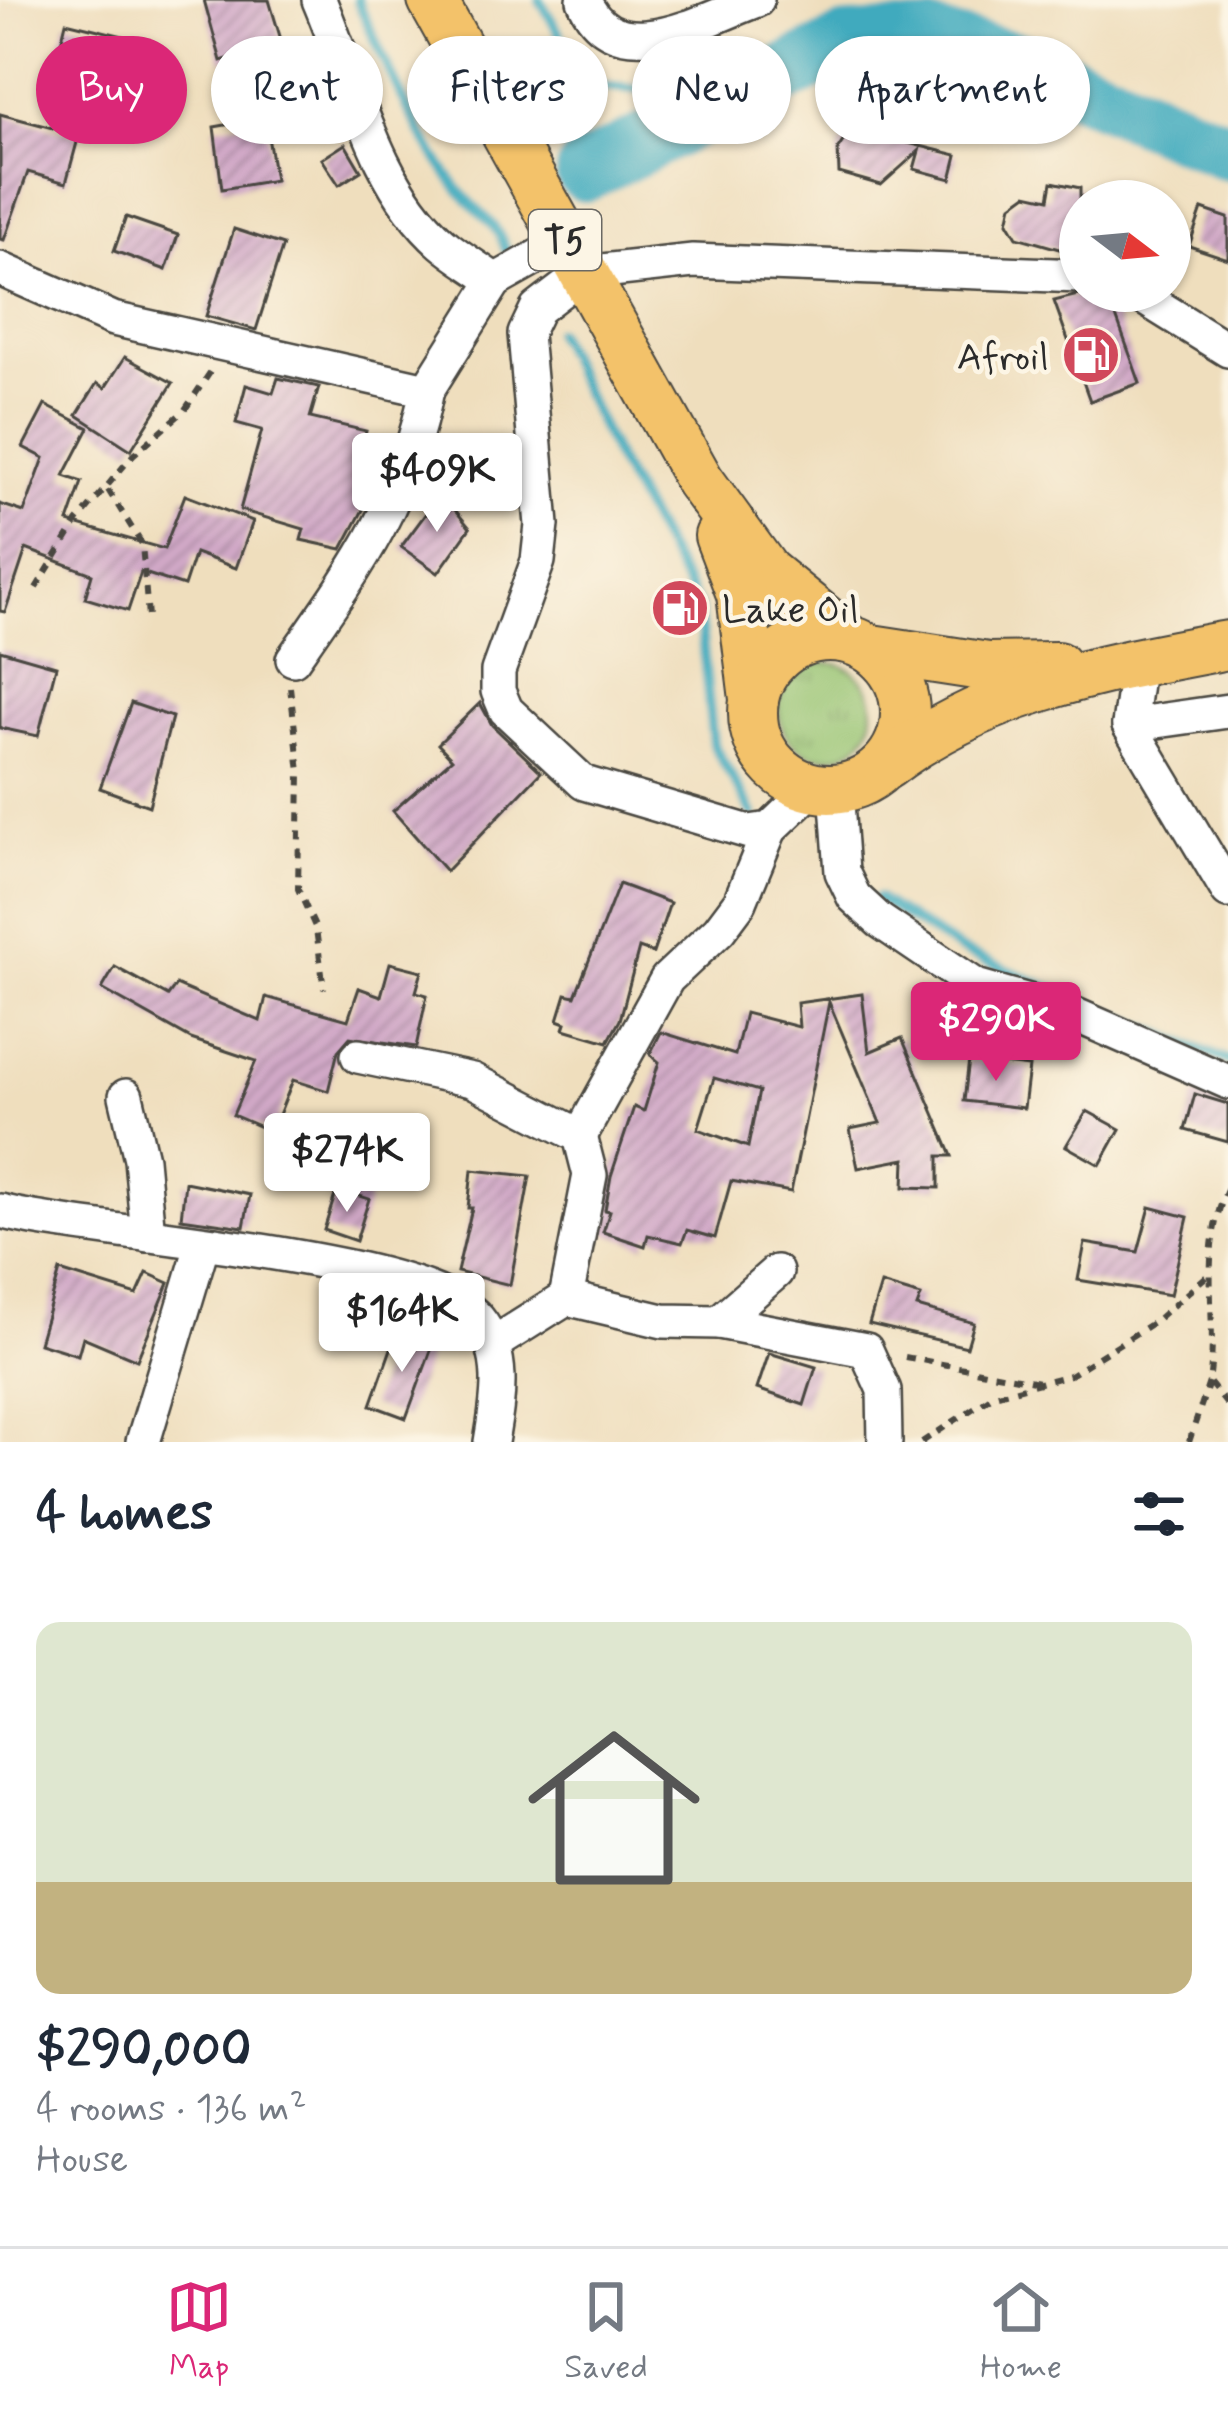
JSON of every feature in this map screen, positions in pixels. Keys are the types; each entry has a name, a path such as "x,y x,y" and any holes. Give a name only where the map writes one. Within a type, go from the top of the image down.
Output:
{"highway":[{"name":"T5","path":"432,0 699,481 766,572 896,675 905,719 900,740 842,783 781,772 764,752 754,721 741,594 699,481"},
{"path":"754,699 772,662 787,649 826,636 988,667 1127,664"},
{"path":"842,783 969,711 1127,664 1228,645"}],"street":[{"path":"319,0 361,112 406,199 441,242 495,281"},
{"path":"584,0 605,28 625,40 647,38 757,0"},
{"path":"575,257 525,334 542,525 538,561 498,671 498,691 506,710 584,783 748,832 770,829 842,783"},
{"path":"292,659 396,500 414,453 427,390 495,281 575,257 1059,275"},
{"path":"0,268 113,319 427,390"},
{"path":"1166,312 1228,350"},
{"path":"1127,664 1129,725 1228,891"},
{"path":"1129,725 1228,711"},
{"path":"842,783 842,872 854,897 880,921 976,986 1071,1013 1228,1082"},
{"path":"566,1298 590,1175 580,1136 667,979 719,930 740,902 770,829"},
{"path":"358,1056 472,1080 580,1136"},
{"path":"126,1096 141,1159 148,1235"},
{"path":"0,1211 291,1257 440,1290 479,1320 493,1345 498,1401 490,1442"},
{"path":"143,1442 202,1246"},
{"path":"719,1322 776,1272"},
{"path":"493,1345 566,1298 664,1321 719,1322 866,1350 884,1390 885,1442"}],"path":[{"path":"36,588 77,522 133,455 184,411 224,346"},
{"path":"108,490 142,544 148,616"},
{"path":"292,659 289,698 300,772 298,889 316,928 324,989"},
{"path":"1189,1442 1209,1382 1215,1341 1208,1275 1214,1224 1228,1188"},
{"path":"922,1442 994,1395 1049,1383 1154,1322 1208,1275"},
{"path":"866,1350 1049,1383"},
{"path":"1209,1382 1228,1406"}],"green space":[{"path":"817,663 835,663 860,676 870,692 870,728 860,744 835,757 817,757 792,744 779,719 779,701 792,676"}],"building":[{"path":"204,0 269,0 280,36 214,36"},
{"path":"66,22 123,36 63,36"},
{"path":"0,114 36,124 36,144 77,144 66,183 28,172 4,240 0,239"},
{"path":"216,144 269,144 275,180 222,189"},
{"path":"345,144 361,171 339,185 322,159"},
{"path":"841,144 912,144 957,155 951,179 914,169 919,151 881,185 839,173"},
{"path":"1052,182 1059,184 1059,249 1017,237 1008,222 1012,205 1027,194 1049,199"},
{"path":"1202,209 1228,218 1228,259 1191,247"},
{"path":"126,217 178,235 166,270 114,251"},
{"path":"234,229 283,245 256,330 206,316"},
{"path":"1059,300 1059,312 1115,312 1140,383 1090,401 1054,301"},
{"path":"125,357 173,383 131,450 77,415 97,383 105,388"},
{"path":"278,378 319,387 310,418 366,431 359,461 375,464 364,508 342,549 301,540 304,529 240,510 262,430 236,423 246,385 273,393"},
{"path":"45,405 89,428 64,476 82,482 68,522 164,549 185,495 253,521 236,568 195,553 184,586 141,572 128,611 85,598 92,574 26,549 5,612 0,611 0,504 24,512 44,458 23,447"},
{"path":"455,459 477,485 458,502 436,476"},
{"path":"441,493 470,528 438,573 401,547"},
{"path":"0,650 56,666 38,736 0,728"},
{"path":"131,703 172,717 149,806 100,788"},
{"path":"480,703 492,725 541,772 446,871 393,811 452,759 438,744"},
{"path":"619,884 670,903 653,953 639,948 620,1020 608,1042 564,1029 566,1023 558,1020 566,994 575,996"},
{"path":"390,963 422,971 416,992 427,995 416,1047 350,1037 338,1051 328,1091 293,1080 272,1132 233,1115 256,1061 191,1039 102,989 115,967 168,996 176,985 260,1021 266,997 348,1020 359,988 381,996"},
{"path":"862,994 869,1052 902,1038 952,1156 939,1156 939,1188 904,1187 905,1159 858,1168 850,1129 880,1123 829,1002 791,1192 731,1181 715,1238 687,1230 682,1243 648,1235 645,1246 603,1232 610,1211 605,1210 611,1176 634,1107 644,1111 659,1062 650,1054 661,1032 735,1055 745,1013 799,1027 797,1003","holes":["714,1078 759,1091 748,1147 698,1129"]},
{"path":"969,1060 1029,1067 1024,1108 964,1101"},
{"path":"1195,1094 1228,1104 1228,1142 1185,1130"},
{"path":"1087,1111 1120,1129 1100,1165 1066,1146"},
{"path":"472,1170 530,1176 510,1285 457,1272 472,1208 468,1208"},
{"path":"185,1182 250,1195 244,1227 181,1218"},
{"path":"337,1189 369,1199 356,1241 324,1230"},
{"path":"1150,1207 1188,1217 1170,1295 1078,1280 1085,1243 1138,1252"},
{"path":"60,1271 137,1295 147,1273 169,1283 137,1360 83,1337 78,1355 39,1343"},
{"path":"881,1284 921,1296 917,1307 974,1323 967,1347 869,1324"},
{"path":"397,1332 433,1345 406,1418 371,1405"},
{"path":"769,1353 816,1367 804,1405 757,1389"}],"waterway":[{"path":"357,0 429,147 492,225 506,250"},
{"path":"540,0 589,85 632,89"},
{"path":"585,172 847,44 931,40 1025,64 1228,151"},
{"path":"556,332 617,460 699,608 713,744 753,814"},
{"path":"877,898 960,950 1080,1000"},
{"path":"1097,1007 1228,1061"}],"place":[{"name":"Afroil","path":"1091,355"},
{"name":"Lake Oil","path":"680,608"}]}
